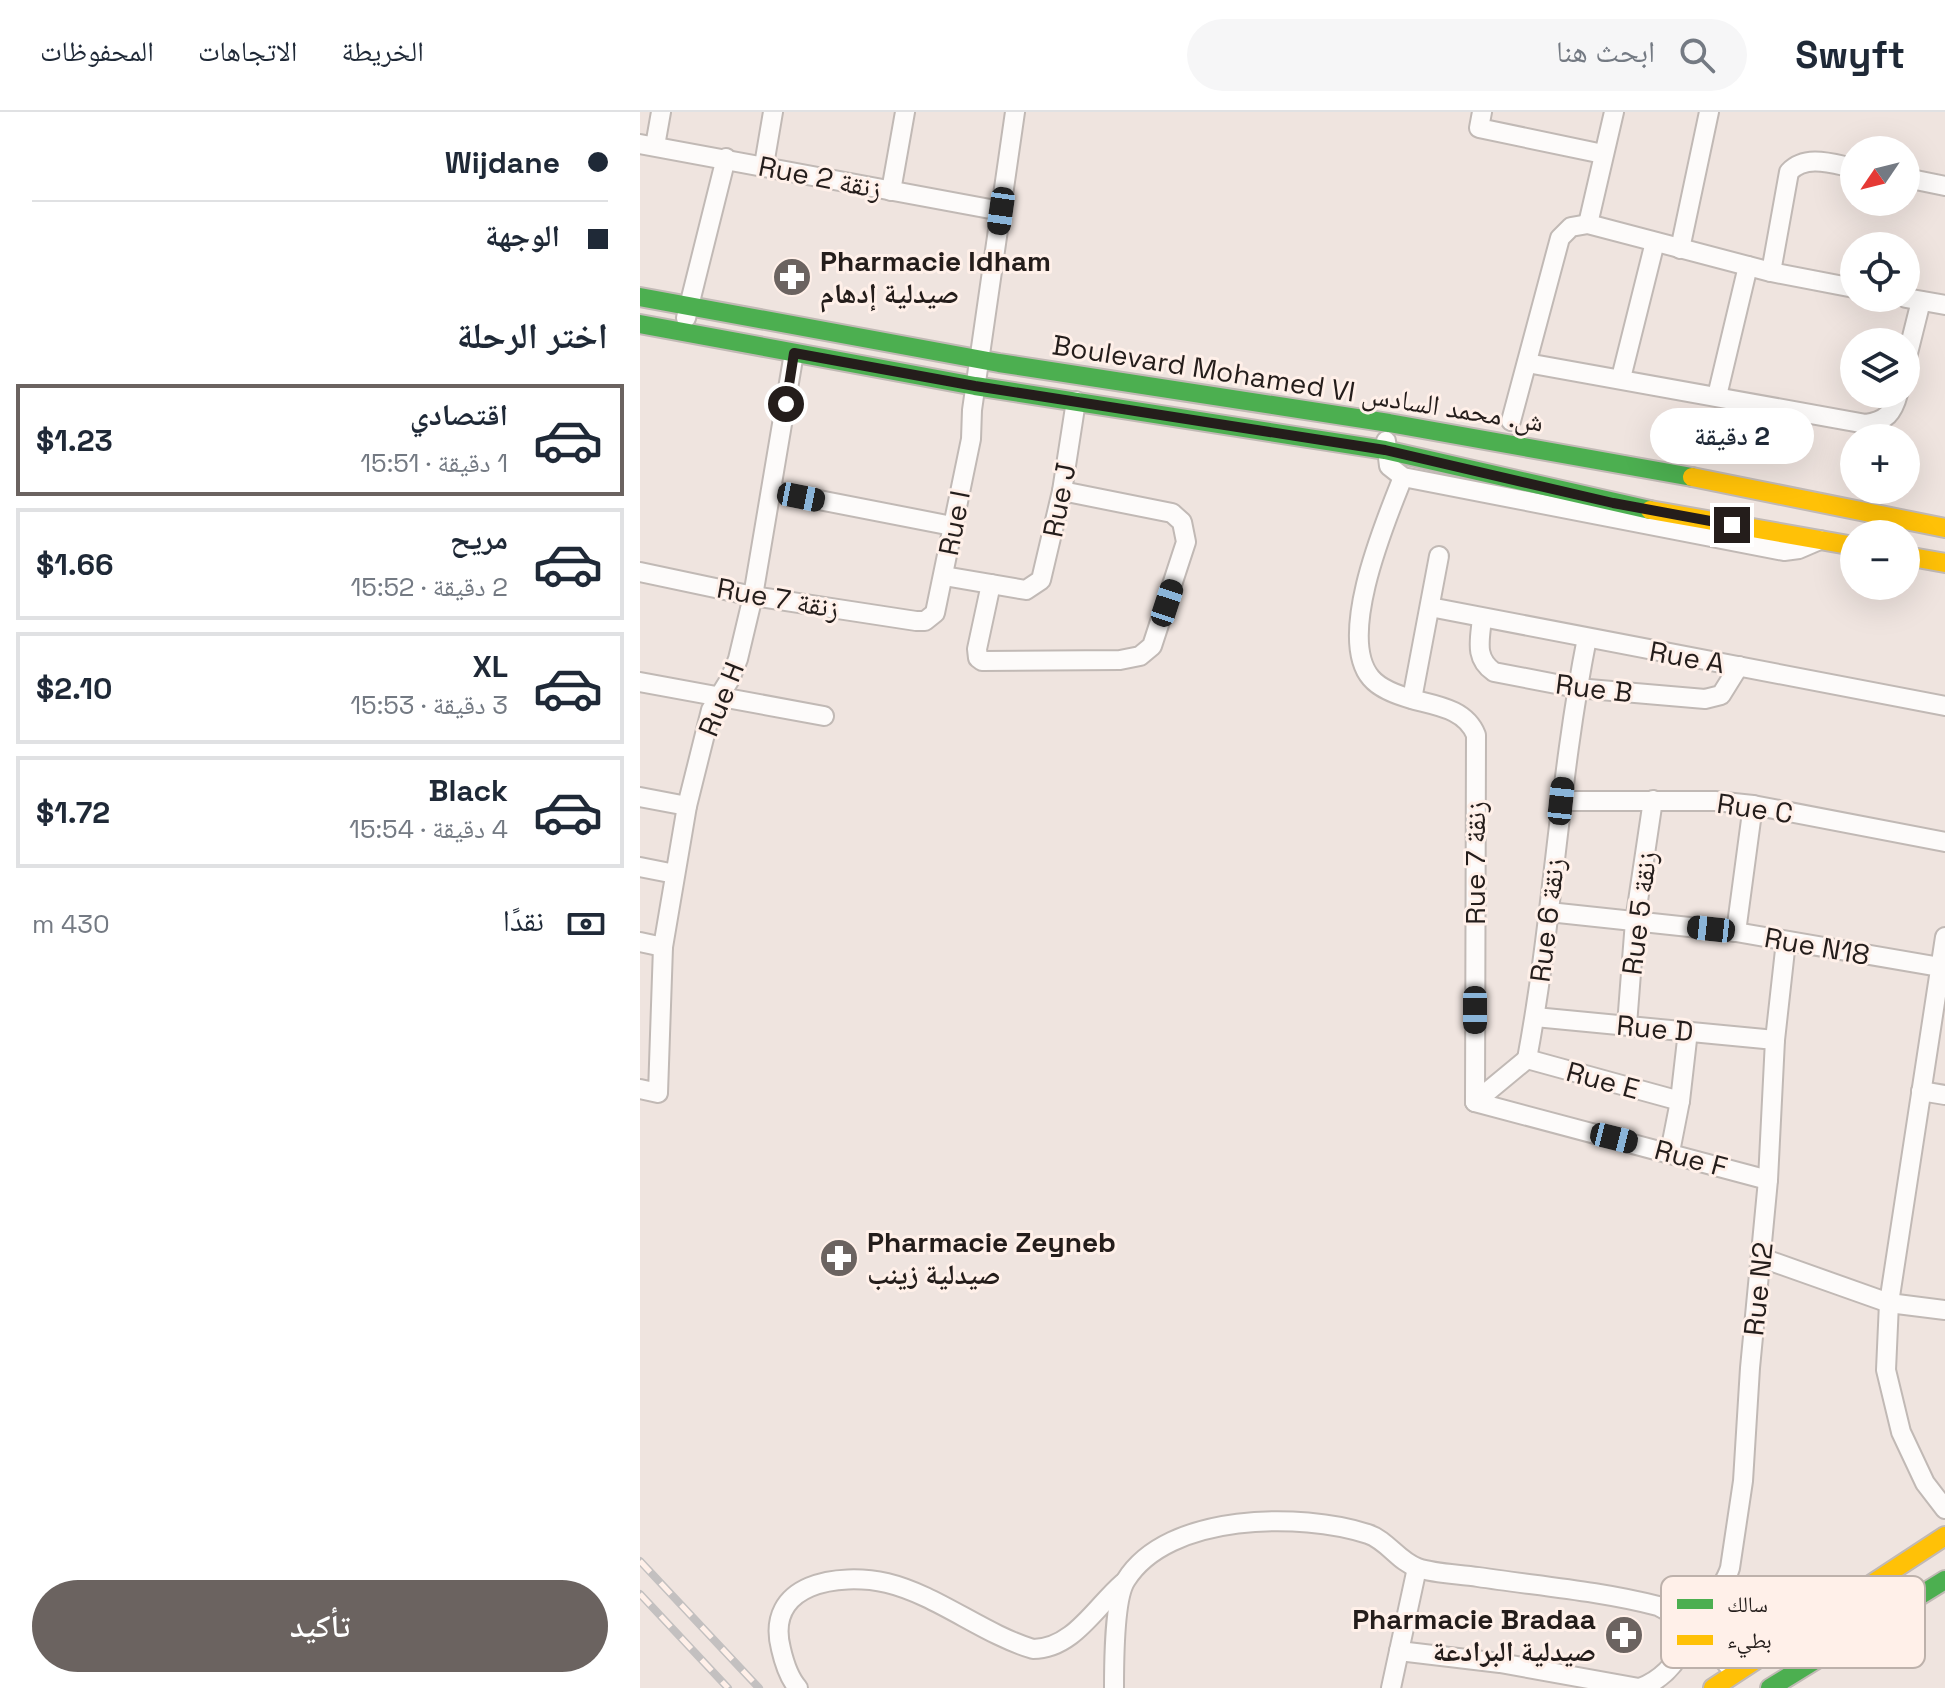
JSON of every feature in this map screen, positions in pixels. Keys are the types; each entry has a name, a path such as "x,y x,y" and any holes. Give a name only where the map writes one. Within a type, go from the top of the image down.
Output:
{"main road":[{"name":"Boulevard Mohamed VI ش. محمد السادس","path":"640,297 979,358 1389,423 1762,490 1945,528"},
{"name":"Boulevard Mohamed VI ش. محمد السادس","path":"640,324 975,386 1385,450 1611,511 1731,533 1840,544"},
{"path":"1920,559 1945,563"},
{"path":"1883,1576 1945,1536"},
{"path":"1925,1592 1945,1580"},
{"path":"1713,1688 1740,1668"},
{"path":"1770,1688 1802,1668"}],"street":[{"path":"648,145 661,112"},
{"path":"764,165 773,112"},
{"path":"891,191 905,112"},
{"name":"Rue I","path":"916,621 925,621 935,613 971,439 975,386 1015,112"},
{"path":"1482,112 1479,128 1603,154"},
{"path":"1588,224 1614,112"},
{"path":"1680,249 1709,112"},
{"name":"Rue 2 زنقة","path":"648,145 1001,211"},
{"path":"683,332 726,158"},
{"path":"1771,272 1789,172 1802,162 1840,166"},
{"path":"1920,181 1945,186"},
{"path":"1511,421 1560,238 1571,227 1588,224 1771,272 1840,285"},
{"path":"1621,378 1655,242"},
{"path":"1717,396 1748,266"},
{"path":"1920,300 1945,305"},
{"name":"Rue H","path":"649,1091 663,947 687,806 711,710 738,659 753,596 794,353"},
{"path":"1527,363 1866,424 1888,417 1894,408"},
{"name":"Rue J","path":"991,584 1026,590 1038,584 1044,573 1062,491 1076,401"},
{"path":"1389,423 1385,450 1389,466 1403,477 1611,511"},
{"name":"Rue 7 زنقة","path":"1403,477 1369,565 1360,650 1364,668 1380,687 1444,706 1460,715 1473,727 1476,735 1475,1102"},
{"path":"773,491 952,526"},
{"path":"944,576 991,584 977,649 978,658 982,661 1120,660 1140,656 1152,646 1186,542 1182,522 1172,513 1062,491"},
{"path":"1412,699 1439,556"},
{"name":"Rue 7 زنقة","path":"640,572 753,596 916,621"},
{"name":"Rue A","path":"1430,607 1945,706"},
{"name":"Rue B","path":"1482,618 1479,656 1485,666 1494,672 1577,688 1705,699 1721,695 1739,666"},
{"name":"Rue 6 زنقة","path":"1527,1059 1577,688 1587,638"},
{"path":"640,682 824,716"},
{"path":"640,797 687,806"},
{"name":"Rue C","path":"1561,801 1653,800 1753,805 1945,842"},
{"name":"Rue 5 زنقة","path":"1627,1025 1635,921 1653,800"},
{"path":"1736,932 1753,805"},
{"path":"640,867 675,874"},
{"name":"Rue N18","path":"1549,912 1736,932 1944,967"},
{"path":"1945,937 1944,967 1921,1091 1889,1303 1886,1370 1890,1396 1907,1445 1925,1483 1945,1509"},
{"name":"Rue N2","path":"1728,1576 1743,1481 1768,1180 1775,1040 1786,941"},
{"path":"640,942 663,947"},
{"name":"Rue D","path":"1535,1017 1775,1040"},
{"path":"1670,1152 1688,1031"},
{"path":"1475,1102 1527,1059"},
{"name":"Rue E","path":"1527,1059 1680,1101"},
{"path":"1921,1091 1945,1095"},
{"name":"Rue F","path":"1475,1102 1768,1180"},
{"path":"1762,1258 1889,1303 1945,1310"},
{"path":"798,1688 784,1660 778,1635 782,1614 791,1598 817,1583 887,1583 1033,1649 1043,1649 1066,1638 1154,1549 1183,1538 1257,1521 1324,1523 1372,1535 1417,1568 1637,1600 1661,1608"},
{"path":"1391,1688 1417,1568"},
{"path":"1114,1688 1123,1583"},
{"path":"1399,1651 1500,1663 1640,1688"},
{"name":"Rue N2","path":"1640,1688 1652,1683 1670,1668"},
{"path":"1730,1668 1734,1672"}],"railway":[{"path":"640,1561 759,1688"},
{"path":"640,1594 728,1688"}],"traffic: fast":[{"path":"640,297 999,363 1389,423 1692,477"},
{"path":"640,324 975,386 1385,450 1650,510"},
{"path":"1925,1592 1945,1580"},
{"path":"1770,1688 1802,1668"}],"traffic: slow":[{"path":"1692,477 1945,528"},
{"path":"1650,510 1840,544"},
{"path":"1920,559 1945,563"},
{"path":"1884,1576 1945,1536"},
{"path":"1713,1688 1744,1668"}],"place":[{"name":"Pharmacie Idham صيدلية إدهام","path":"792,277"},
{"name":"Pharmacie Zeyneb صيدلية زينب","path":"839,1258"},
{"name":"Pharmacie Bradaa صيدلية البرادعة","path":"1624,1635"}],"route":[{"path":"786,404 794,353 975,386 1385,450 1613,503 1732,525"}]}
